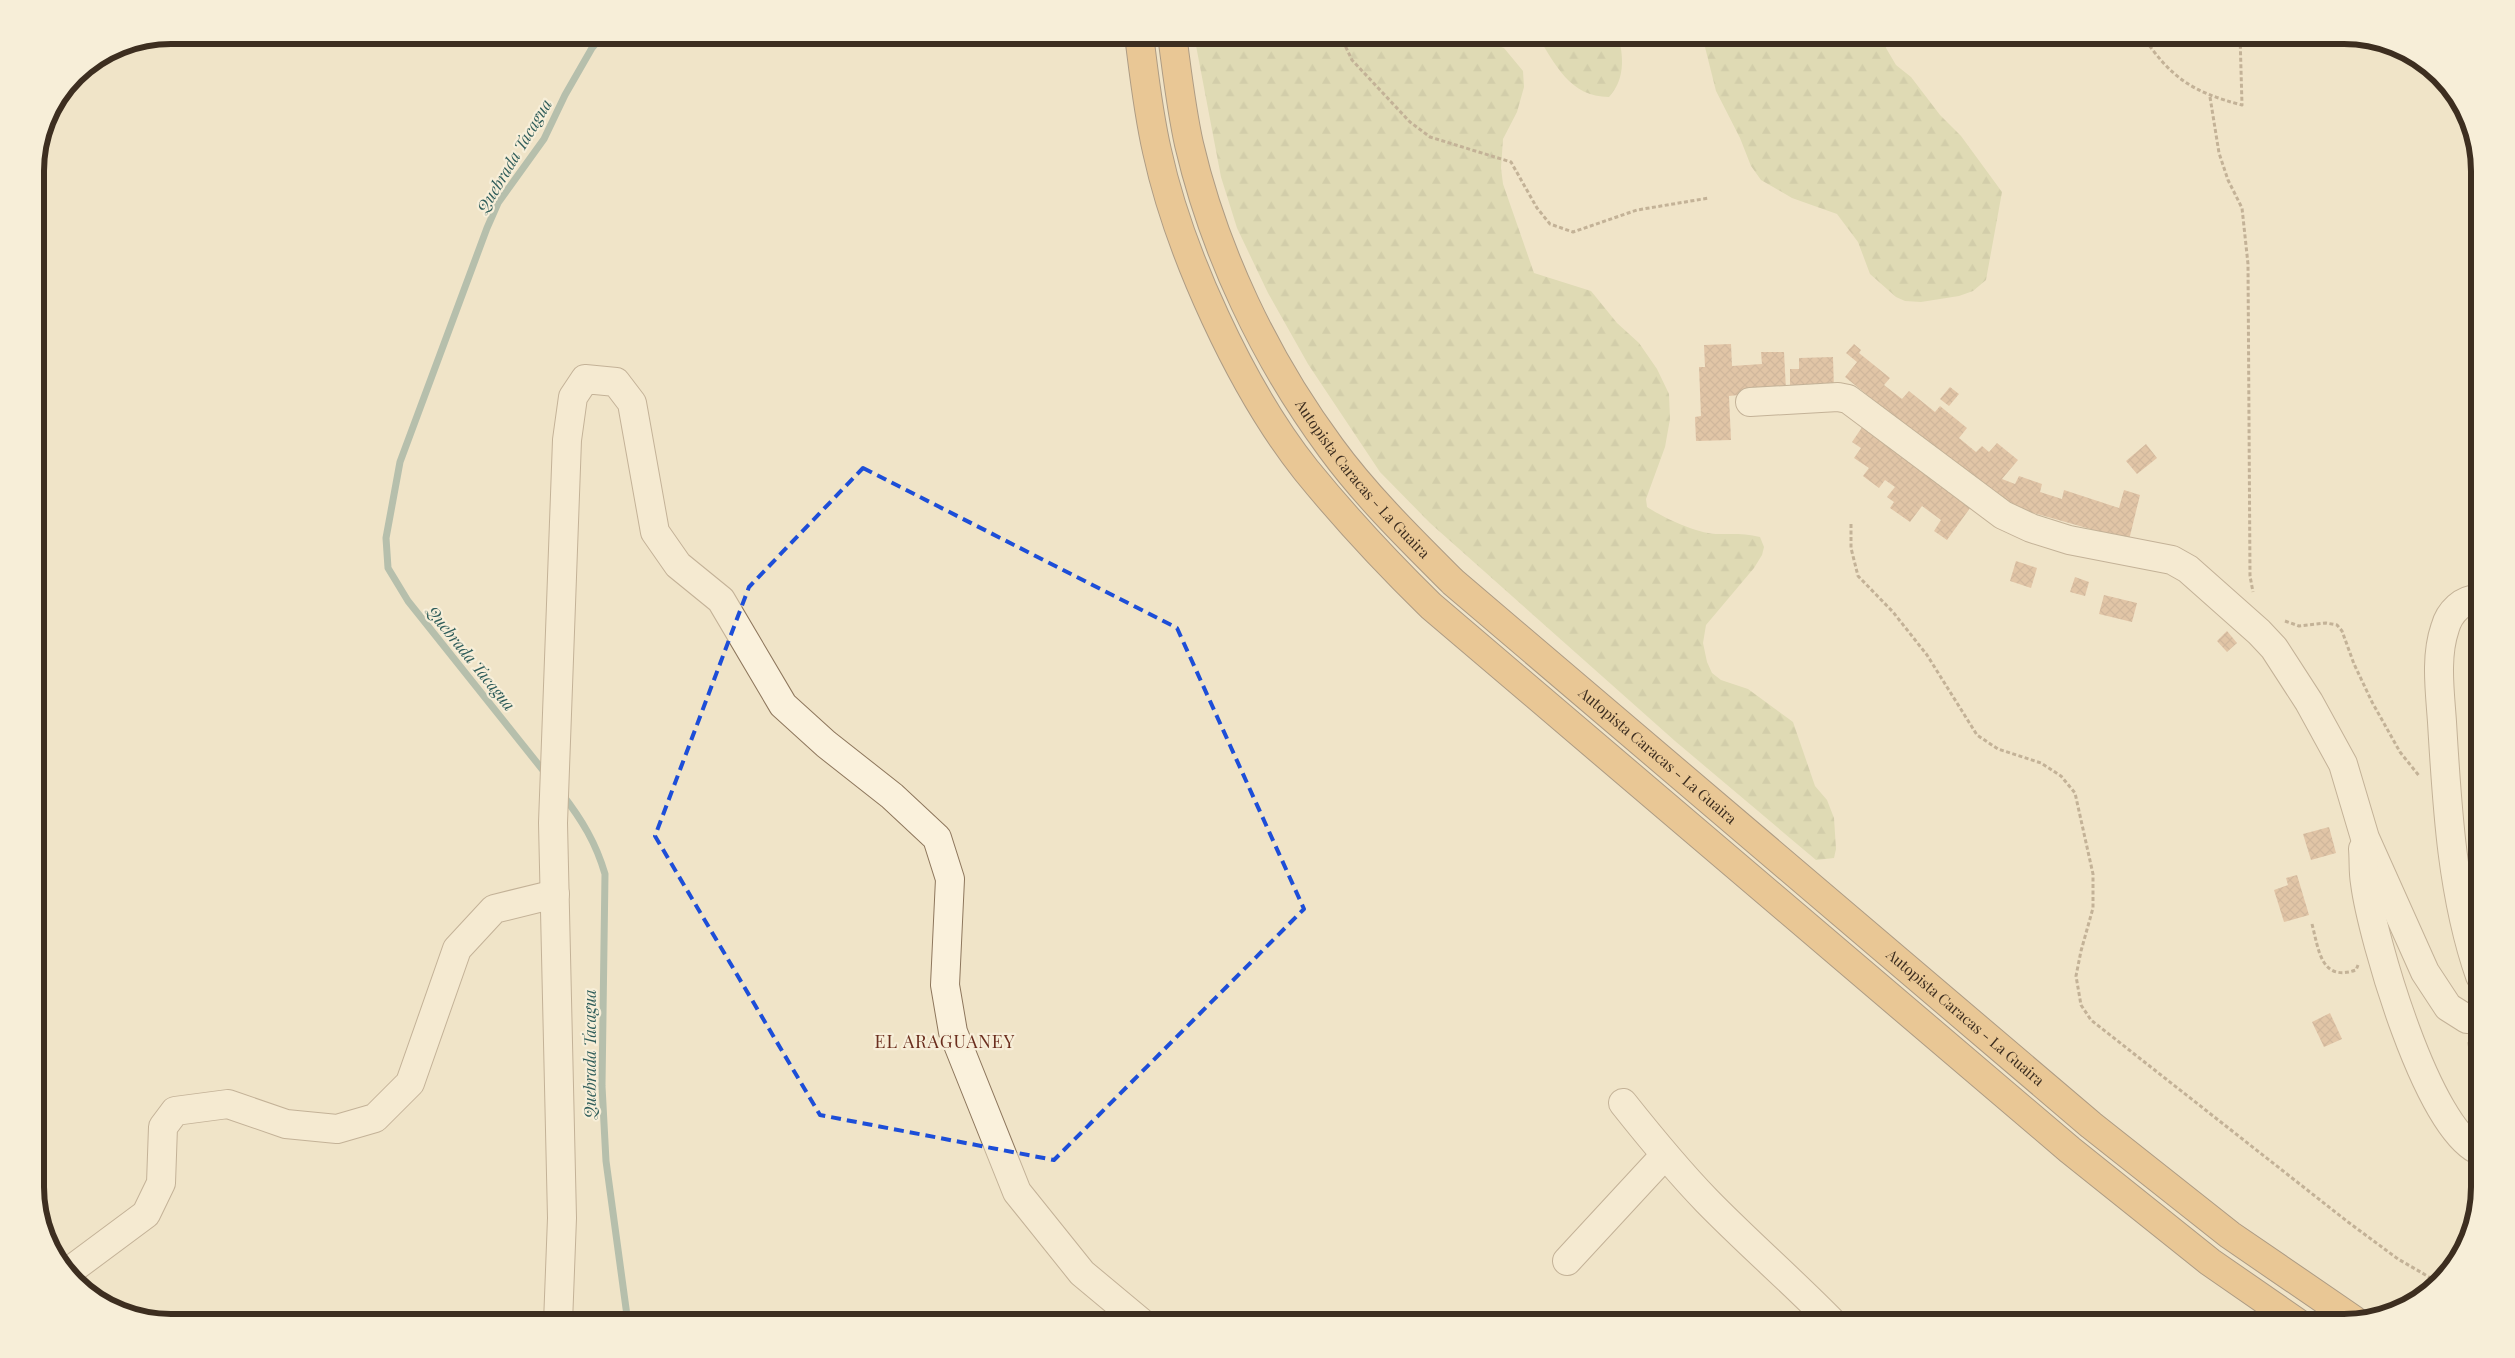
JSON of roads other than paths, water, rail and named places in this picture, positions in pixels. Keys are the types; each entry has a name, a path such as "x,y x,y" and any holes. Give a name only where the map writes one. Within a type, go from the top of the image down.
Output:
{"highway":[{"path":"1140,44 1146,93 1157,152 1175,216 1219,324 1249,382 1305,469 1392,568 1431,606 2070,1150 2210,1262 2285,1314"},
{"name":"Autopista Caracas - La Guaira","path":"1173,44 1189,144 1207,206 1249,310 1278,366 1332,449 1416,545 1469,595 2091,1125 2230,1235 2345,1314"}],"street":[{"path":"558,1314 562,1218 553,823 567,440 573,397 585,379 616,382 632,403 655,532 678,565 721,600 783,705 826,744 892,796 937,838 950,879 945,985 953,1032 1016,1192 1082,1273 1131,1314"},
{"path":"1750,402 1838,397 1848,399 2003,515 2031,528 2069,540 2172,560 2188,569 2259,632 2274,648 2331,739 2343,764 2365,838 2425,972 2448,1007 2471,1016"},
{"path":"2471,601 2466,601 2452,612 2444,628 2440,656 2449,809 2461,907 2471,952"},
{"path":"2365,838 2364,882 2382,958 2423,1075 2440,1108 2461,1136 2471,1143"},
{"path":"73,1268 146,1214 161,1183 163,1127 175,1110 228,1104 286,1124 336,1129 375,1118 410,1083 457,949 494,909 555,894"},
{"path":"1623,1103 1665,1155 1707,1202 1793,1282 1823,1314"},
{"path":"1567,1261 1665,1155"}],"waterway":[{"name":"Quebrada Tacagua","path":"546,774 408,601 388,568 386,538 400,462 487,228 498,203 544,139 565,95 595,44"},
{"name":"Quebrada Tacagua","path":"562,794 588,832 605,874 602,1086 606,1161 627,1314"}],"district":[{"name":"EL ARAGUANEY","path":"945,1042"}]}
